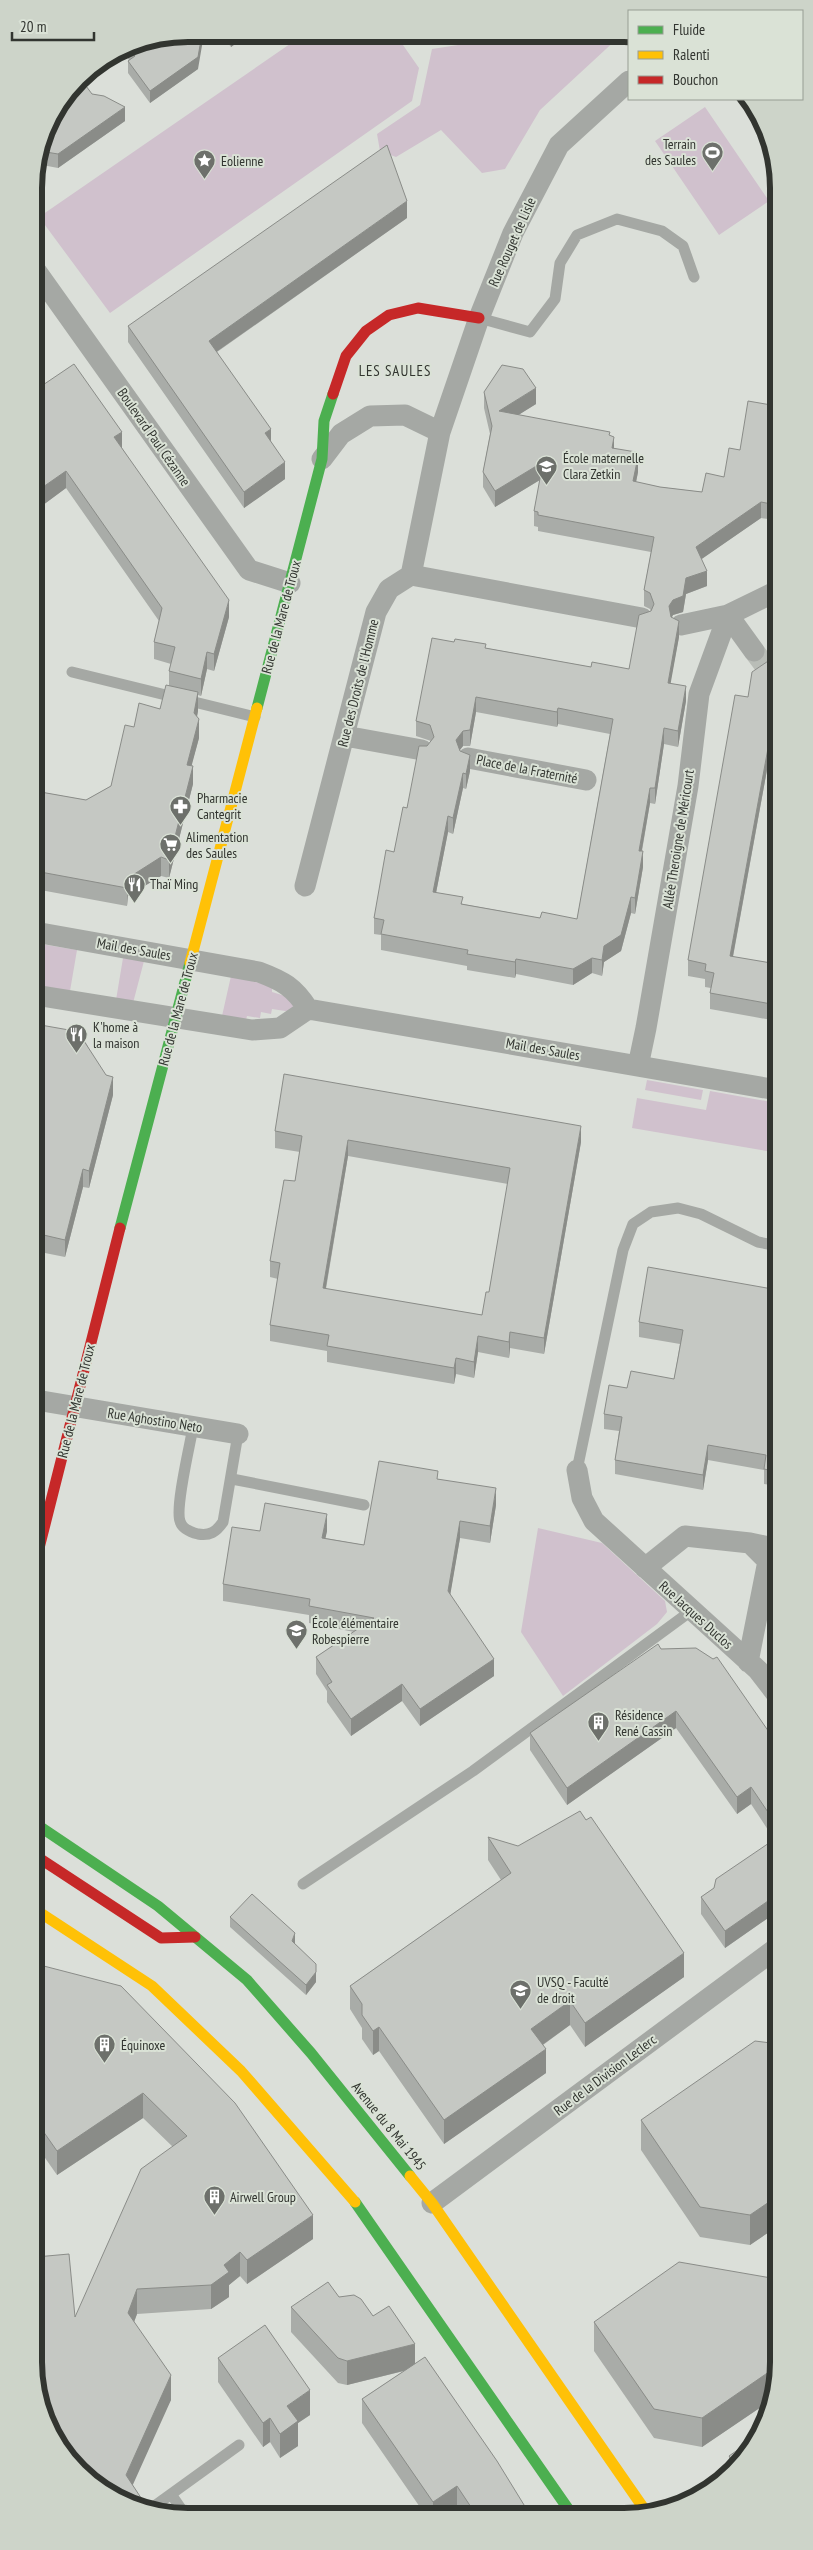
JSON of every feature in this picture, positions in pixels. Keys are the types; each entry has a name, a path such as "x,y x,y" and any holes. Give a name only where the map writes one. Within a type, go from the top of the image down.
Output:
{"main road":[{"name":"Rue de la Mare de Troux","path":"43,1531 73,1407 322,459 324,421 346,356 366,332 389,315 418,308 479,318"},
{"name":"Avenue du 8 Mai 1945","path":"43,1829 158,1906 247,1980 311,2053 432,2203 642,2506"},
{"path":"43,1861 161,1938 195,1937"},
{"path":"43,1915 152,1986 241,2071 354,2200 568,2508"}],"street":[{"name":"Rue Rouget de Lisle","path":"411,575 440,432 479,318 513,233 559,145 628,82"},
{"name":"Boulevard Paul Cézanne","path":"43,281 248,570 290,583"},
{"name":"Rue de la Mare de Troux","path":"322,459 341,434 370,416 404,415 440,432"},
{"path":"411,575 642,618"},
{"name":"Rue des Droits de l'Homme","path":"305,886 376,612 389,589 411,575"},
{"path":"681,625 728,615 770,595"},
{"path":"728,615 754,651"},
{"name":"Allée Theroigne de Méricourt","path":"638,1066 688,786 699,694 728,615"},
{"path":"345,736 422,750"},
{"name":"Place de la Fraternité","path":"468,758 586,780"},
{"name":"Mail des Saules","path":"43,933 259,972 274,978 296,992 308,1009 770,1089"},
{"path":"43,996 252,1030 280,1028 308,1009"},
{"path":"43,1401 73,1407"},
{"name":"Rue Aghostino Neto","path":"73,1407 238,1434"},
{"name":"Rue Jacques Duclos","path":"577,1470 582,1498 594,1521 758,1670 770,1686"},
{"path":"645,1568 685,1536 750,1543 770,1547"},
{"name":"Rue Jacques Duclos","path":"748,1662 768,1561 750,1543"},
{"name":"Rue de la Division Leclerc","path":"432,2203 770,1953"}],"lane":[{"path":"479,318 530,332 555,299 560,263 577,234 617,220 662,231 670,236 683,246 694,278"},
{"path":"72,672 255,717"},
{"path":"577,1470 623,1250 633,1224 651,1212 678,1208 701,1214 758,1242 770,1244"},
{"path":"193,1427 178,1513 183,1527 190,1532 200,1534 208,1535 217,1530 223,1522 232,1479 238,1434"},
{"path":"232,1479 364,1505"},
{"path":"303,1884 473,1771 691,1611"},
{"path":"157,2504 239,2445"},
{"path":"171,2494 180,2507"}],"shaded area":[{"path":"291,43 402,43 419,68 412,101 110,313 43,222 43,214"},
{"path":"461,43 613,43 540,110 505,169 482,173 441,130 396,157 380,151 377,134 420,105 432,49"},
{"name":"Terrain des Saules","path":"705,107 769,201 719,235 655,141"},
{"path":"43,944 77,950 70,991 43,986"},
{"path":"123,958 144,961 133,1003 116,1000"},
{"path":"231,976 272,986 272,992 295,999 292,1012 272,1009 271,1014 261,1012 260,1018 247,1016 246,1020 222,1016"},
{"path":"647,1080 703,1090 701,1100 645,1090"},
{"path":"710,1091 770,1102 770,1152 632,1128 637,1098 706,1110"},
{"path":"538,1528 602,1543 665,1601 667,1612 657,1624 563,1696 521,1632"}],"building":[{"path":"200,43 198,57 150,91 128,61 135,56 133,53 160,45"},
{"path":"85,85 92,94 104,96 125,107 58,154 47,152 54,132 67,107"},
{"path":"387,145 407,201 209,341 271,429 265,433 285,462 244,492 128,326"},
{"path":"74,364 122,432 114,437 229,600 214,654 207,652 201,679 169,671 175,647 154,642 162,608 66,471 43,487 43,385"},
{"path":"502,365 523,369 536,388 499,411 610,432 609,435 614,437 612,448 636,452 635,456 638,457 633,481 660,487 702,492 706,473 724,477 729,448 740,450 748,401 770,405 770,504 761,502 696,547 707,571 686,578 683,596 673,600 669,606 671,617 679,621 668,683 686,686 678,731 664,728 655,788 650,788 639,851 643,851 635,898 631,897 621,935 604,946 602,960 592,958 573,969 516,959 515,962 467,954 468,950 381,934 384,920 374,918 386,850 394,852 403,807 407,808 419,746 427,746 434,737 430,725 416,721 432,638 454,642 455,639 486,644 485,648 591,667 592,662 629,669 639,615 651,611 654,604 650,593 644,590 654,537 538,515 538,512 534,511 543,462 495,491 483,472 492,426 484,392","holes":["476,697 557,712 558,708 613,719 577,919 542,912 540,918 461,904 463,897 433,892 448,816 453,818 463,773 466,774 470,755 460,751 456,740 463,731 470,730"]},
{"path":"770,660 770,737 730,956 770,963 770,1004 710,993 714,973 705,971 706,964 688,960 735,695 748,697 752,672"},
{"path":"166,685 198,692 194,713 199,719 187,765 193,766 169,860 161,857 128,878 127,888 43,872 43,792 86,800 111,786 125,725 134,727 139,703 160,709"},
{"path":"43,1025 86,1033 84,1041 106,1075 113,1077 89,1171 83,1169 65,1240 43,1235"},
{"path":"284,1074 581,1126 544,1338 510,1332 509,1342 478,1336 474,1362 456,1358 454,1368 327,1346 329,1335 270,1325 280,1263 270,1261 284,1180 295,1181 302,1136 275,1131","holes":["348,1140 510,1168 489,1292 486,1292 482,1315 323,1288"]},
{"path":"648,1267 770,1289 770,1470 764,1469 766,1455 708,1445 703,1475 615,1460 622,1417 604,1414 609,1385 627,1388 631,1371 674,1379 683,1330 639,1322"},
{"path":"379,1461 438,1471 437,1479 496,1488 490,1526 460,1521 448,1591 494,1659 420,1709 402,1684 351,1719 327,1685 332,1682 316,1657 374,1618 309,1606 310,1599 223,1584 232,1527 260,1531 265,1503 327,1514 322,1538 364,1545"},
{"name":"Résidence René Cassin","path":"658,1644 661,1649 696,1648 713,1659 717,1657 770,1733 770,1815 751,1787 737,1797 676,1711 567,1788 530,1733"},
{"path":"580,1811 586,1820 591,1817 684,1953 585,2023 570,2001 531,2029 546,2049 444,2120 379,2027 373,2031 362,2015 362,2004 350,1986 511,1873 488,1837 518,1846"},
{"name":"Résidence René Cassin","path":"770,1842 770,1900 725,1931 701,1897 714,1888 716,1879"},
{"path":"252,1894 295,1933 292,1941 316,1964 316,1972 306,1985 230,1917"},
{"path":"43,1966 121,1986 235,2103 313,2215 247,2260 240,2252 224,2265 229,2272 211,2285 137,2289 128,2313 171,2375 126,2475 143,2500 115,2488 85,2465 67,2443 50,2409 45,2390 43,2362 43,2256 69,2254 75,2317 141,2169 187,2136 143,2093 57,2151 43,2131"},
{"path":"755,2041 770,2043 770,2201 750,2215 700,2207 641,2120"},
{"path":"679,2262 770,2278 770,2371 702,2418 654,2409 594,2322"},
{"path":"328,2282 339,2297 354,2295 361,2299 373,2316 389,2306 415,2344 347,2361 338,2358 291,2307"},
{"path":"265,2325 310,2390 287,2406 298,2421 280,2434 270,2418 263,2423 218,2358"},
{"path":"425,2357 497,2461 526,2508 472,2508 457,2486 433,2502 362,2399"},
{"path":"744,2446 732,2460 729,2456"}],"tunnel":[{"path":"754,651 770,673"}],"traffic: fast":[{"path":"257,708 322,459 324,421 333,394"},
{"path":"120,1228 190,963"},
{"path":"43,1829 158,1906 247,1980 311,2053 410,2176"},
{"path":"355,2202 568,2508"}],"traffic: slow":[{"path":"190,963 257,708"},
{"path":"43,1915 152,1986 241,2071 355,2202"},
{"path":"410,2176 432,2203 642,2506"}],"traffic: jam":[{"path":"333,394 346,356 366,331 389,315 418,308 479,318"},
{"path":"43,1532 120,1228"},
{"path":"43,1861 161,1938 195,1937"}],"place":[{"name":"Terrain des Saules","path":"712,171"},
{"name":"Eolienne","path":"205,180"},
{"name":"École maternelle Clara Zetkin","path":"547,485"},
{"name":"Pharmacie Cantegrit","path":"181,825"},
{"name":"Alimentation des Saules","path":"170,864"},
{"name":"Thaï Ming","path":"134,903"},
{"name":"K'home à la maison","path":"77,1054"},
{"name":"École élémentaire Robespierre","path":"296,1650"},
{"name":"Résidence René Cassin","path":"599,1742"},
{"name":"UVSQ - Faculté de droit","path":"521,2009"},
{"name":"Équinoxe","path":"105,2064"},
{"name":"Airwell Group","path":"214,2216"}],"district":[{"name":"LES SAULES","path":"395,370"}]}
